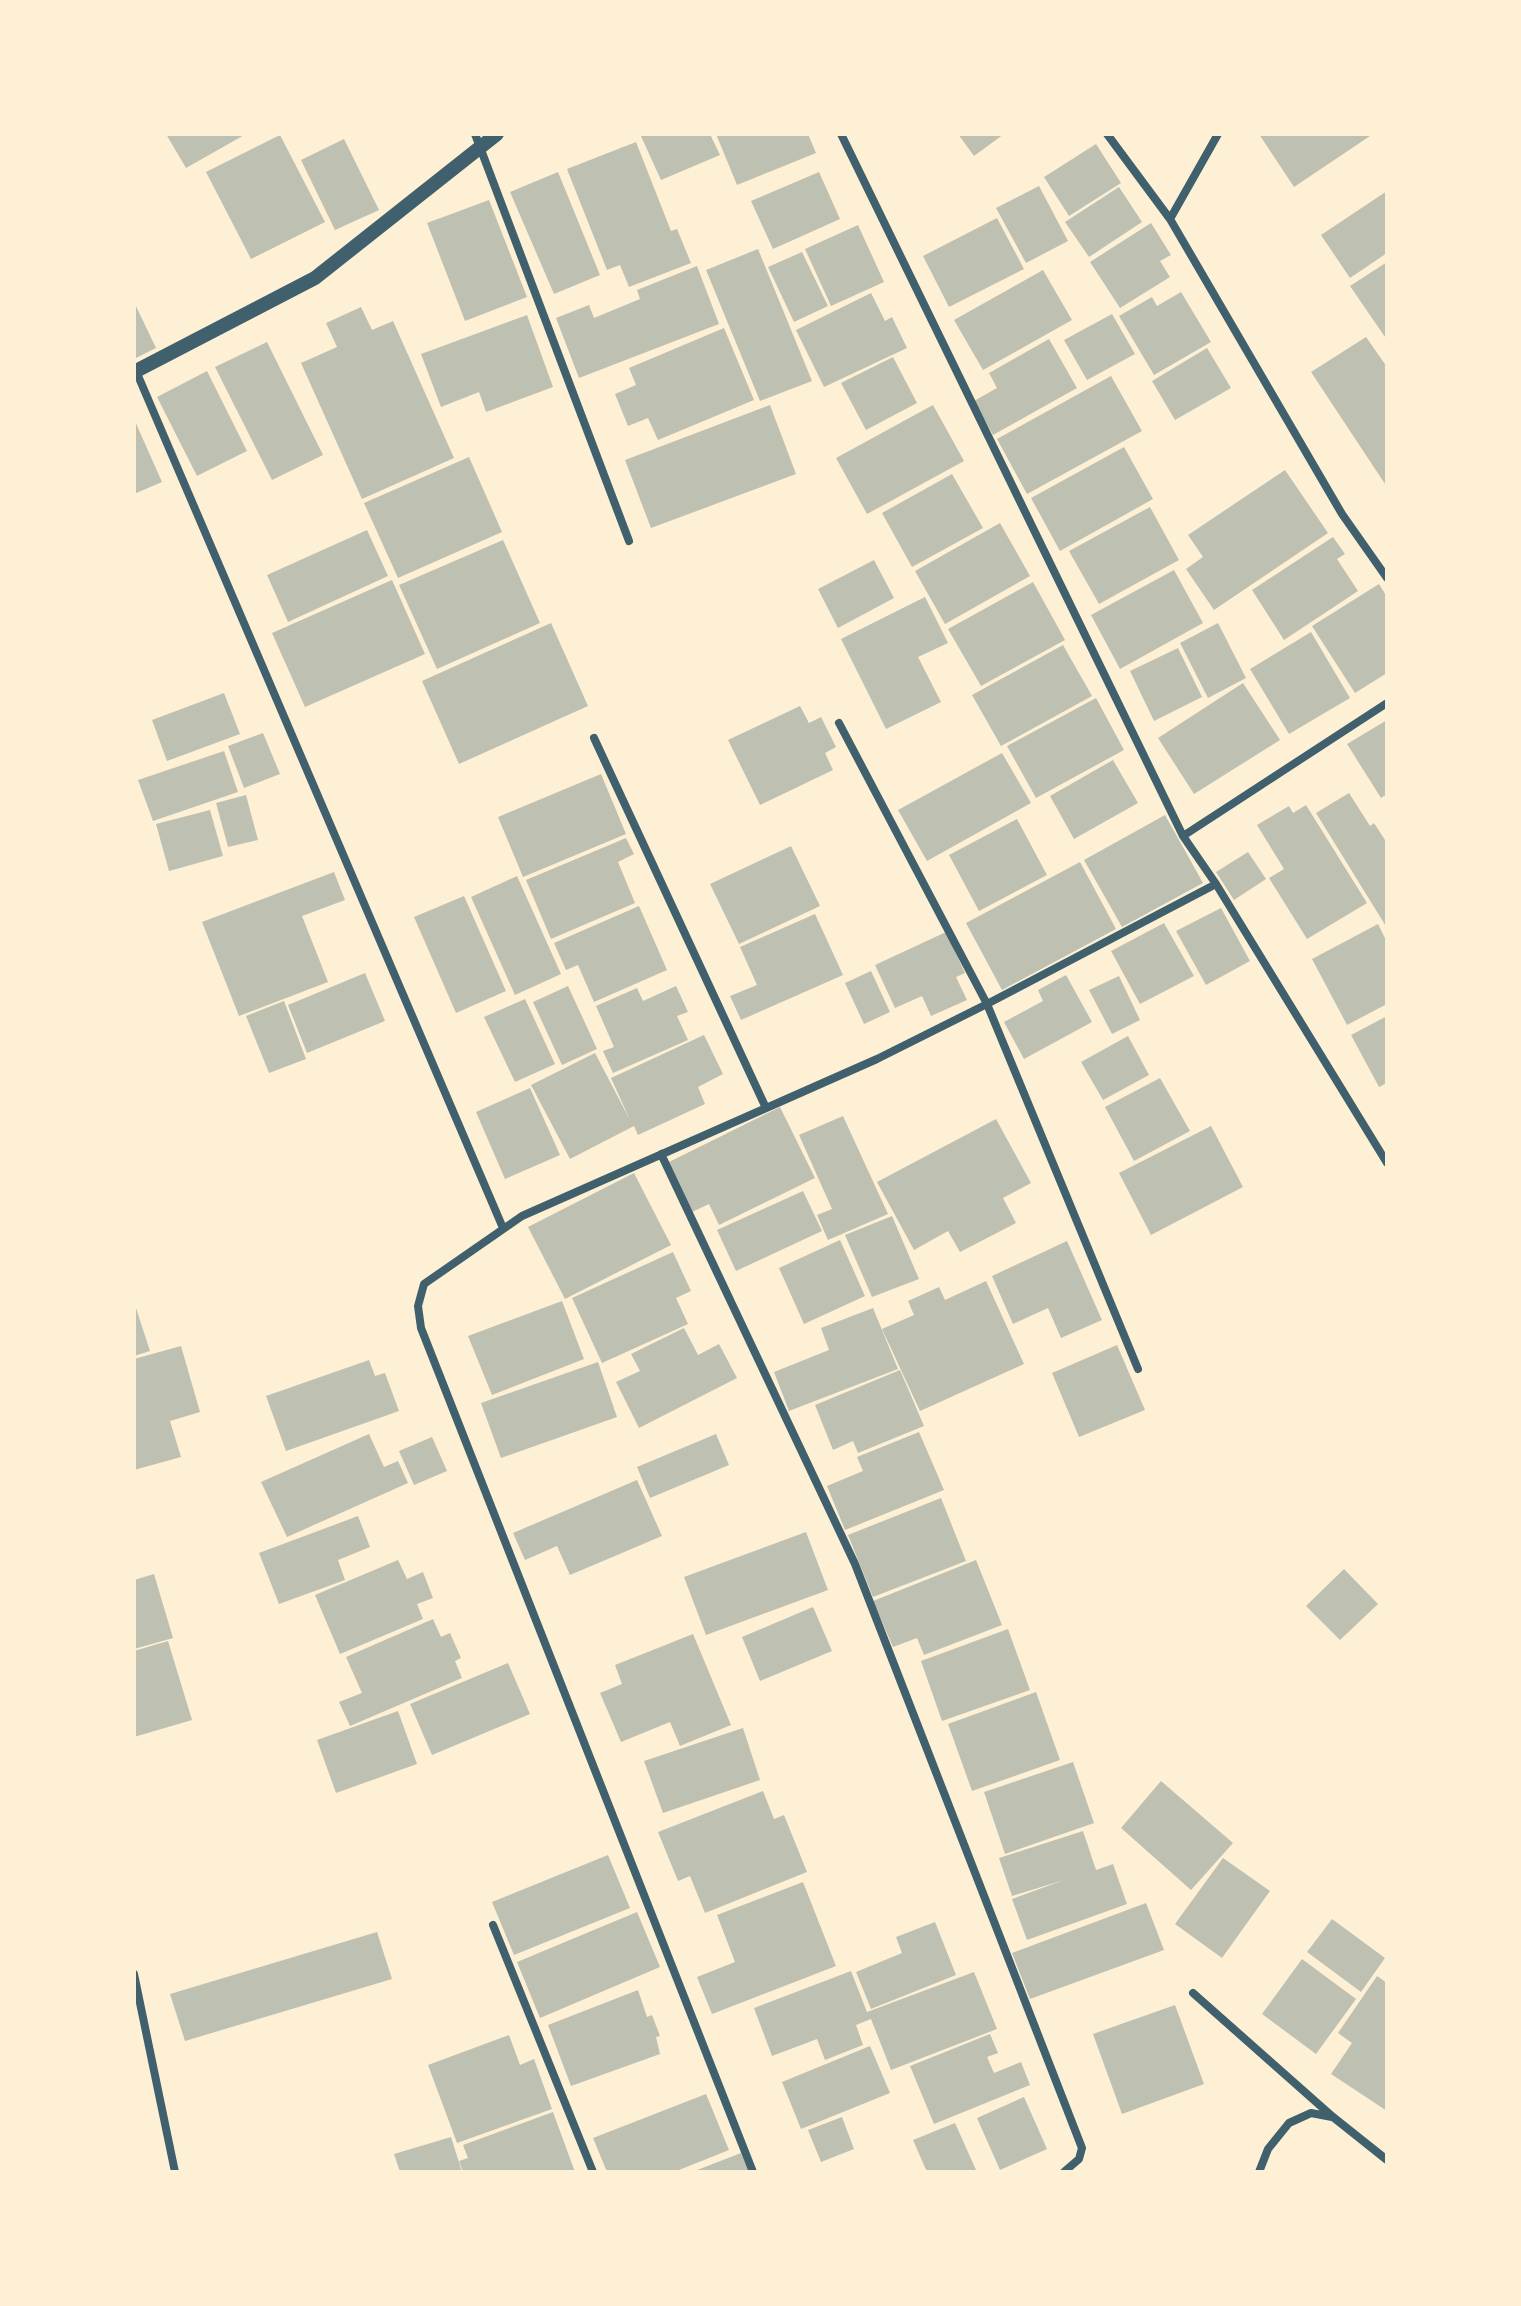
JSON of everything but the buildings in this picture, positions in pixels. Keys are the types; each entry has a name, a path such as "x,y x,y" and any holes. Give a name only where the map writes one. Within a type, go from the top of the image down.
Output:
{"street":[{"path":"497,134 478,140 315,278 135,372 503,1228"},
{"path":"841,134 1183,836 1216,884 1387,1163"},
{"path":"1107,134 1170,219 1342,514 1387,578"},
{"path":"1170,219 1218,134"},
{"path":"478,140 629,541"},
{"path":"1183,836 1387,703"},
{"path":"839,723 987,1004 1138,1369"},
{"path":"594,738 766,1108"},
{"path":"753,2172 421,1328 418,1306 424,1284 522,1216 877,1059 1216,884"},
{"path":"661,1154 860,1579 1082,2148 1079,2159 1064,2172"},
{"path":"493,1925 593,2172"},
{"path":"134,1974 175,2172"},
{"path":"1193,1993 1333,2117 1387,2160"},
{"path":"1259,2172 1268,2149 1289,2123 1311,2113 1333,2117"}]}
